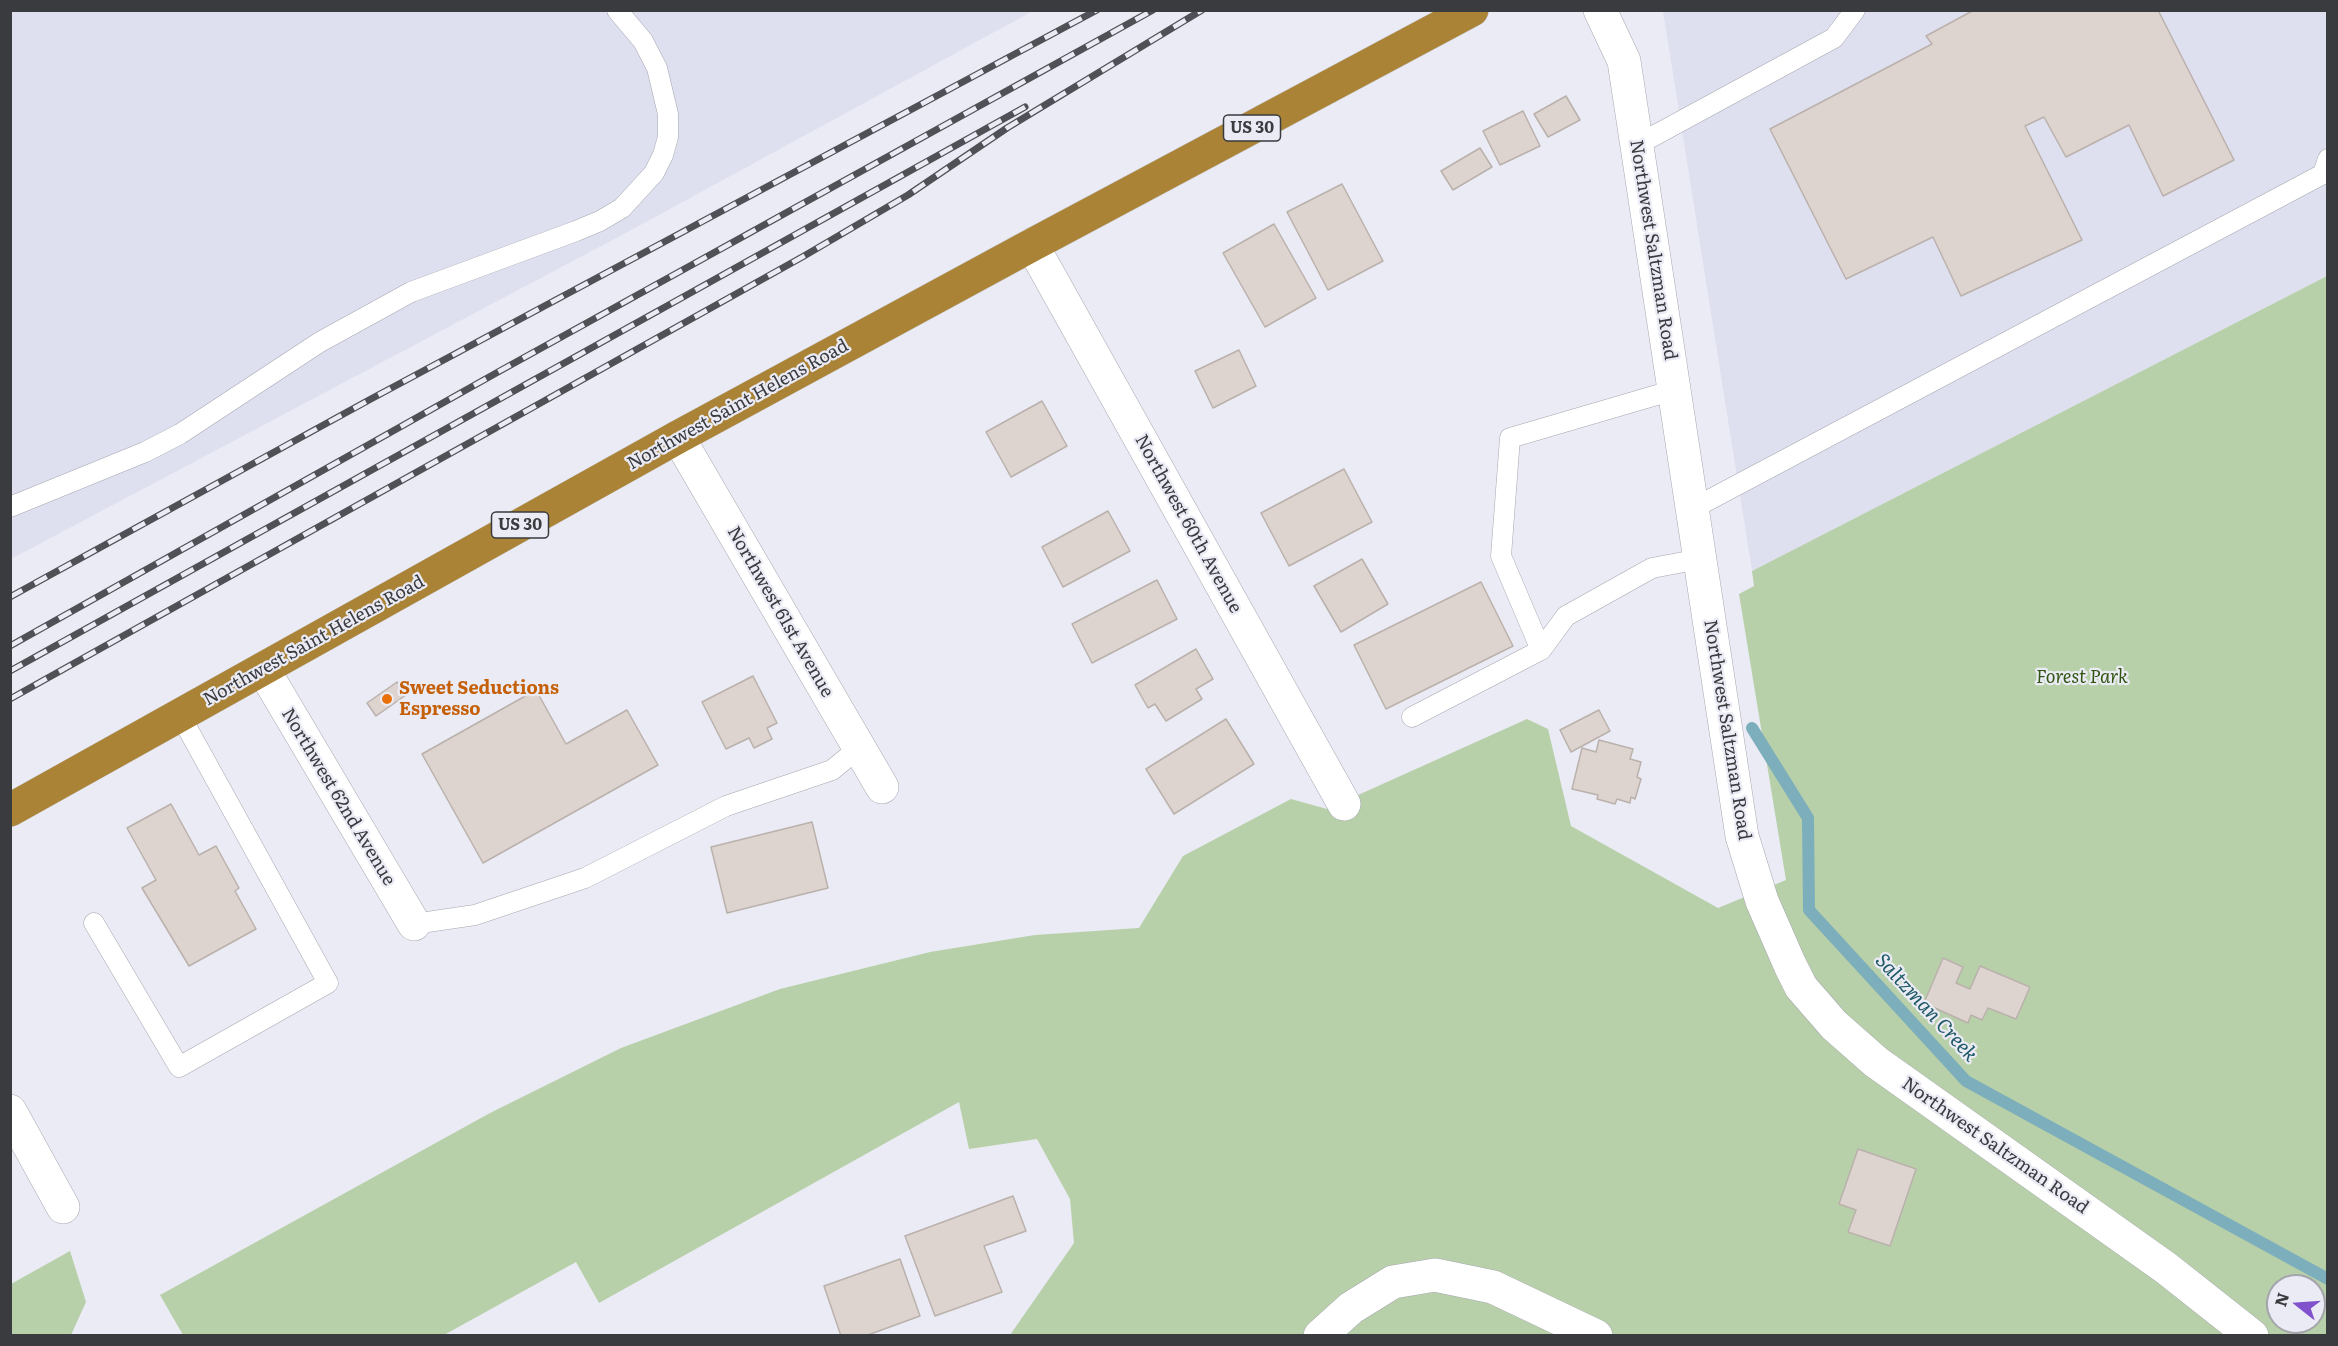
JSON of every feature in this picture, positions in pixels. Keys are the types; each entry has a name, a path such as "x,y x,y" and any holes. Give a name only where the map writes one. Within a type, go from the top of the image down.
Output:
{"highway":[{"name":"Northwest Saint Helens Road","path":"10,810 678,437 1472,10"}],"street":[{"name":"Northwest Saltzman Road","path":"1600,10 1624,61 1742,836 1762,901 1801,987 1834,1025 1876,1062 2166,1268 2252,1335"},
{"name":"Northwest 60th Avenue","path":"1032,245 1344,804"},
{"name":"Northwest 61st Avenue","path":"678,437 882,787"},
{"name":"Northwest 62nd Avenue","path":"263,669 414,924"},
{"path":"10,1111 63,1207"},
{"path":"1320,1335 1351,1308 1393,1282 1435,1275 1493,1287 1596,1335"}],"lane":[{"path":"10,507 145,452 180,435 320,342 411,292 576,231 600,221 621,208 654,173 663,155 668,136 668,114 657,68 643,41 616,10"},
{"path":"1637,145 1834,38 1855,10"},
{"path":"1692,508 2323,174 2328,159"},
{"path":"1541,650 1500,556 1510,438 1674,390"},
{"path":"1412,717 1541,650 1566,616 1652,568 1700,559"},
{"path":"94,923 180,1067 328,982 180,715"},
{"path":"414,924 475,915 585,878 726,806 832,770 859,748"}],"shaded area":[{"path":"11,11 1033,11 635,228 11,559"},
{"path":"1663,11 2327,11 2327,276 1752,571"}],"green space":[{"name":"Forest Park","path":"2327,276 2327,1335 1010,1335 1074,1243 1070,1199 1037,1139 969,1149 959,1102 599,1303 576,1262 444,1335 183,1335 160,1295 490,1113 621,1048 780,989 930,952 1035,935 1139,928 1183,856 1291,799 1327,809 1527,719 1548,729 1571,826 1718,908 1786,880 1739,594 1754,586 1752,571"},
{"path":"70,1251 86,1302 71,1335 11,1335 11,1284"}],"building":[{"path":"1974,10 2158,10 2234,160 2163,196 2129,125 2066,157 2044,117 2025,126 2082,240 1961,296 1933,237 1846,279 1770,129 1932,44 1926,36"},
{"path":"1566,96 1580,120 1548,137 1534,114"},
{"path":"1523,111 1540,146 1500,165 1483,131"},
{"path":"1480,148 1492,167 1453,190 1441,171"},
{"path":"1342,184 1383,261 1328,290 1287,212"},
{"path":"1274,224 1316,298 1265,327 1223,253"},
{"path":"1239,350 1256,386 1213,408 1195,371"},
{"path":"1042,401 1067,446 1011,477 986,432"},
{"path":"1344,469 1372,522 1289,566 1261,513"},
{"path":"1108,511 1130,551 1063,587 1042,547"},
{"path":"1362,559 1388,604 1341,632 1314,586"},
{"path":"1157,580 1177,619 1092,663 1072,624"},
{"path":"1481,582 1513,646 1386,709 1354,645"},
{"path":"1196,649 1213,679 1196,689 1202,699 1166,721 1155,704 1148,708 1135,685"},
{"path":"753,676 777,723 767,728 772,739 754,748 749,738 726,749 702,702"},
{"name":"Sweet Seductions Espresso","path":"397,682 406,695 376,716 367,703"},
{"path":"536,690 566,744 627,710 658,765 483,863 422,754"},
{"path":"1599,710 1610,731 1571,752 1560,730"},
{"path":"1226,719 1254,764 1174,814 1146,769"},
{"path":"1599,740 1633,749 1630,759 1641,762 1637,777 1641,779 1635,799 1631,797 1630,803 1617,799 1615,804 1597,799 1598,795 1572,789 1582,748 1596,752"},
{"path":"171,804 199,855 216,846 239,888 235,891 256,929 189,966 142,888 156,880 127,828"},
{"path":"812,822 828,888 727,913 711,847"},
{"path":"1943,958 1963,967 1956,983 1970,989 1980,966 2030,987 2016,1019 1988,1008 1982,1020 1971,1015 1968,1023 1924,1003"},
{"path":"1858,1149 1916,1169 1890,1246 1848,1232 1856,1210 1839,1204"},
{"path":"1013,1196 1026,1231 984,1246 1002,1292 935,1316 905,1236"},
{"path":"900,1259 920,1316 865,1336 841,1336 824,1286"}],"waterway":[{"name":"Saltzman Creek","path":"1752,728 1808,818 1809,910 1966,1081 2328,1279"}],"railway":[{"path":"10,597 369,400 1097,10"},
{"path":"10,646 498,372 1153,10"},
{"path":"10,699 804,256 908,195 1007,128 1202,10"},
{"path":"10,671 1025,107"}],"place":[{"name":"Sweet Seductions Espresso","path":"387,699"}]}
